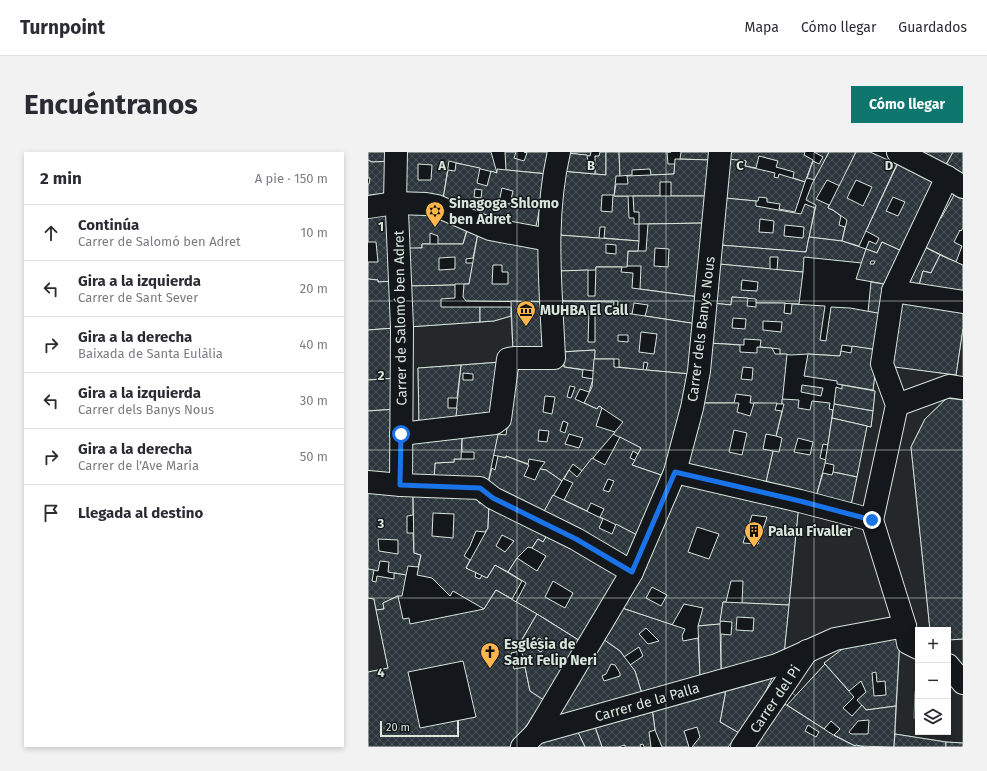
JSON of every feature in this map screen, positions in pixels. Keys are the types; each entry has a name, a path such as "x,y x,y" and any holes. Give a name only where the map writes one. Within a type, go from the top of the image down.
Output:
{"street":[{"name":"Carrer de Salomó ben Adret","path":"396,152 395,203 397,212 402,327 400,485"},
{"path":"401,434 495,423 500,419 508,359 554,358 549,240 553,181 559,152"},
{"name":"Carrer dels Banys Nous","path":"529,740 632,572 675,472 692,408 699,372 720,152"},
{"path":"906,154 955,182 892,291 882,364 897,405 872,520 910,639"},
{"path":"368,207 395,203 426,204 437,206 490,229 549,240"},
{"path":"892,291 963,302"},
{"path":"897,405 950,386 963,388"},
{"path":"675,472 800,501 872,520"},
{"path":"368,482 400,485 480,488 493,498 576,539 632,572"},
{"name":"Carrer de la Palla","path":"529,740 777,665 835,639 910,639"},
{"name":"Carrer del Pi","path":"742,747 807,651"},
{"path":"951,660 963,657"},
{"path":"951,669 963,683"}],"shaded area":[{"path":"511,316 513,351 501,362 418,368 419,424 397,428 408,327 494,321"},
{"path":"963,328 963,400 947,398 925,419 911,447 930,627 915,627 914,718 915,735 951,735 951,640 963,639 963,743 946,742 895,734 900,638 825,664 796,696 783,686 784,654 799,503 851,505 867,426 871,427 876,364 956,375"},
{"path":"368,598 374,599 388,668 368,672"}],"building":[{"path":"368,152 393,152 393,161 372,162 368,160"},
{"path":"400,152 491,152 497,173 449,161 443,199 398,200","holes":["418,164 432,165 431,180 418,180"]},
{"path":"505,152 516,152 514,158 524,161 527,153 524,152 555,152 549,174 506,170"},
{"path":"566,152 591,152 590,156"},
{"path":"600,152 606,152 606,175 595,174 595,156 599,156"},
{"path":"606,152 619,152 620,176 616,176 614,196 628,196 629,218 634,218 634,224 639,224 639,241 604,238 605,227 600,227 599,238 559,235 562,171 606,175","holes":["602,195 613,195 612,212 601,211"]},
{"path":"619,152 667,152 668,164 675,164 674,174 651,175 650,169 632,170 632,175 620,176"},
{"path":"681,152 713,152 712,160 680,159"},
{"path":"729,152 805,152 804,155 813,160 805,182 793,178 794,172 776,167 778,161 759,156 756,168 745,166 746,161 728,159"},
{"path":"814,152 829,152 815,180 807,178 813,161 819,164 823,157"},
{"path":"829,152 856,152 840,186 827,180 816,199 829,205 828,208 841,216 839,225 845,227 842,241 809,237 816,205 806,200 812,184"},
{"path":"856,152 870,152 897,164 859,246 842,241 847,220 828,208","holes":["856,180 872,187 863,206 847,198"]},
{"path":"918,152 953,152 944,168"},
{"path":"953,152 963,152 963,178 945,167"},
{"path":"566,153 587,155 588,162 595,163 595,174 562,171"},
{"path":"675,159 712,160 709,196 671,196 671,182 660,182 660,196 614,196 616,184 628,184 627,176 674,174"},
{"path":"728,159 746,161 745,166 775,173 774,177 778,178 779,174 805,182 795,212 779,209 780,204 767,202 767,198 759,197 758,201 756,201 725,198"},
{"path":"368,160 372,162 393,161 391,197 368,200 368,184 370,178 368,178"},
{"path":"899,161 939,183 906,253 882,242 877,253 866,249 869,241 876,244 879,238 866,231","holes":["893,197 905,202 898,216 886,211"]},
{"path":"456,163 480,168 477,183 487,186 491,171 497,173 497,169 547,174 535,231 488,222 443,199 448,170 455,171","holes":["502,188 513,191 510,204 499,202","475,189 482,190 481,198 474,197"]},
{"path":"957,190 963,194 963,228 961,231 960,230 954,242 962,246 956,262 921,245 935,215 941,218"},
{"path":"633,196 709,196 706,223 639,224 639,212 634,212"},
{"path":"725,198 756,201 756,206 801,214 805,204 815,208 806,252 720,245","holes":["760,219 774,221 773,233 759,232","785,225 804,227 803,238 784,236"]},
{"name":"Sinagoga Shlomo ben Adret","path":"403,208 468,225 463,244 438,244 438,236 430,233 430,244 422,244 422,248 404,249"},
{"path":"392,209 396,281 378,282 378,280 368,279 368,262 378,262 376,242 368,242 368,212"},
{"path":"706,223 699,297 640,289 641,266 627,266 628,251 646,251 648,224","holes":["655,248 669,249 668,267 654,266"]},
{"path":"467,231 478,233 473,258 466,259 466,263 473,263 469,284 407,286 406,248 422,248 422,244 463,244","holes":["455,257 455,269 439,270 439,258"]},
{"path":"478,233 544,245 545,302 466,301 463,297 464,284 469,284","holes":["493,265 502,265 502,272 508,272 508,284 492,284"]},
{"path":"559,235 639,241 638,251 628,251 627,267 596,267 596,270 559,271","holes":["606,244 616,245 616,254 606,253"]},
{"path":"809,237 842,241 866,249 862,263 804,257 803,272 777,270 778,257 770,257 770,269 719,264 720,245 806,252"},
{"path":"882,242 906,253 890,285 856,279 866,249 877,253","holes":["871,261 875,261 874,264 870,264"]},
{"path":"921,245 940,255 931,273 923,271 918,289 902,286"},
{"path":"940,255 963,265 963,297 918,289 923,271 931,273"},
{"path":"719,264 803,272 799,304 756,303 756,299 732,297 731,305 713,303","holes":["742,280 758,282 757,291 741,290"]},
{"path":"596,267 622,267 621,272 633,273 632,288 699,297 697,324 645,316 648,305 634,303 632,314 617,313 618,301 559,301 559,271 588,270 588,296 595,296"},
{"path":"368,279 378,280 378,282 394,281 395,328 368,330"},
{"path":"871,282 890,285 885,314 868,312"},
{"path":"455,285 455,298 441,299 441,307 480,307 480,322 408,327 407,286"},
{"path":"899,295 963,306 963,328 956,375 887,366"},
{"path":"732,297 748,298 747,306 756,307 756,303 785,303 784,313 791,314 792,304 825,306 820,340 826,341 831,307 850,308 883,314 878,350 842,345 840,356 808,354 791,355 780,354 780,349 760,347 761,340 744,339 744,345 709,343 713,303 731,305","holes":["733,318 746,319 745,329 732,328","763,321 782,322 781,332 763,330"]},
{"path":"511,301 545,302 548,353 513,351"},
{"path":"559,301 614,302 613,313 632,314 697,324 690,374 646,370 648,363 644,362 643,370 619,367 619,359 594,359 595,350 561,352","holes":["589,310 595,310 595,342 588,342","641,332 657,334 654,354 639,352","618,335 628,335 628,342 618,341"]},
{"path":"480,307 511,307 511,316 494,321 480,322"},
{"path":"395,328 395,378 368,380 368,330"},
{"path":"709,343 740,345 740,352 757,353 757,347 772,348 775,354 787,354 782,404 750,403 751,396 736,394 734,403 701,403","holes":["743,367 753,368 752,380 741,379"]},
{"path":"852,346 878,350 873,390 837,384 837,381 804,376 808,354 840,356 841,351 851,353"},
{"path":"595,350 594,371 564,367 564,365 562,365 561,352"},
{"path":"594,359 614,359 614,367 690,374 664,476 632,465 641,448 613,434 623,422 599,406 597,409 584,403 592,387"},
{"path":"501,362 489,417 455,423 461,365","holes":["463,373 473,374 473,380 463,380"]},
{"path":"516,363 564,365 564,367 583,370 582,377 593,379 589,392 580,389 575,399 597,409 599,406 602,408 596,426 615,432 582,471 573,464 562,481 546,470 540,469 545,462 529,459 528,464 506,456 506,458 493,455 498,434 506,435","holes":["570,386 575,387 571,398 567,397","545,396 555,397 552,414 543,412","563,421 568,423 565,433 560,431","539,430 549,431 547,442 538,441","569,434 583,438 579,448 565,444"]},
{"path":"461,365 457,398 448,398 448,408 457,408 455,423 419,424 418,368"},
{"path":"395,378 396,409 368,411 368,380"},
{"path":"802,385 823,388 821,396 801,392"},
{"path":"842,385 875,391 873,411 834,404 836,387 842,389"},
{"path":"947,398 963,400 963,639 951,640 951,627 930,627 911,447 925,419"},
{"path":"782,399 799,400 798,408 810,410 812,401 830,403 829,409 833,410 828,445 823,444 820,458 826,460 816,497 765,486 773,451 779,452 782,438 776,436 784,404 782,404","holes":["798,438 813,442 810,455 794,452"]},
{"path":"700,403 739,403 737,412 750,416 754,403 777,403 775,410 782,411 776,436 766,434 763,449 773,451 765,486 685,467","holes":["734,430 747,433 742,455 729,452"]},
{"path":"834,404 873,411 871,427 832,418"},
{"path":"397,409 396,477 368,476 368,411"},
{"path":"832,418 867,426 857,477 833,472 834,465 825,463"},
{"path":"480,429 498,434 488,483 434,479 435,463 454,462 454,459 474,459 474,452 462,452 462,434"},
{"path":"462,434 461,459 454,459 454,462 435,463 434,479 406,476 406,437"},
{"path":"620,437 641,448 638,454 633,451 630,458 635,460 632,465 664,476 639,536 600,517 604,509 591,503 587,511 564,500 573,483 564,479 569,470 577,477 592,458 605,465","holes":["608,479 614,481 609,492 603,490"]},
{"path":"498,456 506,458 506,456 529,465 524,476 535,480 540,469 546,470 562,481 542,515 487,487 492,468 495,470"},
{"path":"833,472 857,477 851,505 816,497 823,473 832,475"},
{"name":"Palau Fivaller","path":"680,476 799,503 789,605 742,603 743,581 731,581 726,602 723,602 720,624 698,626 703,608 684,604 672,625 616,606","holes":["752,515 767,517 758,544 743,543","697,527 719,534 709,559 688,552","652,587 667,595 661,606 646,598"]},
{"path":"368,490 413,493 413,515 407,516 407,533 413,533 414,553 421,555 418,567 408,566 406,575 388,572 389,562 380,561 378,571 368,569","holes":["378,539 398,540 398,554 379,551"]},
{"path":"413,491 480,494 479,503 489,503 488,528 485,532 476,531 464,556 470,560 466,568 476,572 475,577 480,579 482,575 487,578 495,565 522,581 512,599 496,590 484,609 453,591 450,596 432,578 417,575 421,555 414,553","holes":["433,513 454,514 453,538 432,536"]},
{"path":"553,495 603,519 599,528 612,534 616,524 639,536 628,561 542,515"},
{"path":"489,503 549,532 543,542 538,539 532,548 528,547 517,558 508,572 495,565 487,578 466,568 488,528","holes":["502,535 514,541 505,552 496,546"]},
{"path":"549,532 622,573 580,641 516,602 526,583 508,572 517,558 537,571 546,556 532,548 538,539 543,542","holes":["553,581 573,593 565,608 545,597"]},
{"path":"368,569 374,570 372,581 376,582 377,576 394,579 394,573 406,575 402,596 398,596 383,603 384,609 376,610 374,599 368,598"},
{"name":"Església de Sant Felip Neri","path":"496,590 537,614 520,643 521,651 511,653 514,669 525,667 530,691 544,700 516,741 510,747 368,747 368,672 388,668 376,610 384,609 383,603 398,596 403,619 409,618 410,624 484,609","holes":["463,661 476,717 420,728 408,672"]},
{"path":"723,602 789,605 784,654 721,670 721,634 731,635 732,622 720,621","holes":["737,617 754,618 753,631 736,630"]},
{"path":"619,607 685,629 682,636 683,641 698,638 700,675 642,694 635,671 630,665 643,656 639,647 624,657 620,651 600,637","holes":["646,628 659,641 648,644 639,634"]},
{"path":"537,614 580,641 544,700 530,691 520,643","holes":["539,638 547,643 541,652 533,647"]},
{"path":"720,624 721,670 700,675 698,626"},
{"path":"600,637 620,651 635,671 642,694 563,719 557,710","holes":["611,664 615,665 620,673 620,676 604,681 602,676 606,674"]},
{"path":"900,638 896,706 866,710 857,700 866,692 861,681 849,691 824,663 845,647","holes":["876,672 877,682 885,681 886,695 874,696 872,673"]},
{"path":"825,664 854,697 843,708 852,716 862,705 866,710 896,706 894,747 855,746 834,735 840,729 831,721 824,729 787,705","holes":["869,720 868,734 851,734 849,732 858,721"]},
{"path":"775,672 762,699 739,733 720,722 725,695 725,682"},
{"path":"725,684 725,695 720,722 739,733 728,747 692,747 700,737 697,727 684,731 689,747 662,747 655,730 652,708"},
{"path":"785,704 835,736 855,746 864,747 752,747","holes":["808,725 819,732 816,737 805,731"]},
{"path":"652,708 655,730 649,732 651,747 644,747 643,744 640,745 641,747 625,747 625,745 618,747 602,747 594,724"},
{"path":"594,724 602,747 585,747 576,729"},
{"path":"577,730 585,747 533,747 557,735"},
{"path":"895,734 946,742 946,747 894,747"},
{"path":"946,742 963,743 963,747 946,747"}],"place":[{"name":"Sinagoga Shlomo ben Adret","path":"435,228"},
{"name":"MUHBA El Call","path":"526,327"},
{"name":"Palau Fivaller","path":"754,548"},
{"name":"Església de Sant Felip Neri","path":"490,669"}],"route":[{"path":"401,434 400,485 480,488 493,498 576,539 632,572 675,472 800,501 872,520"}]}
